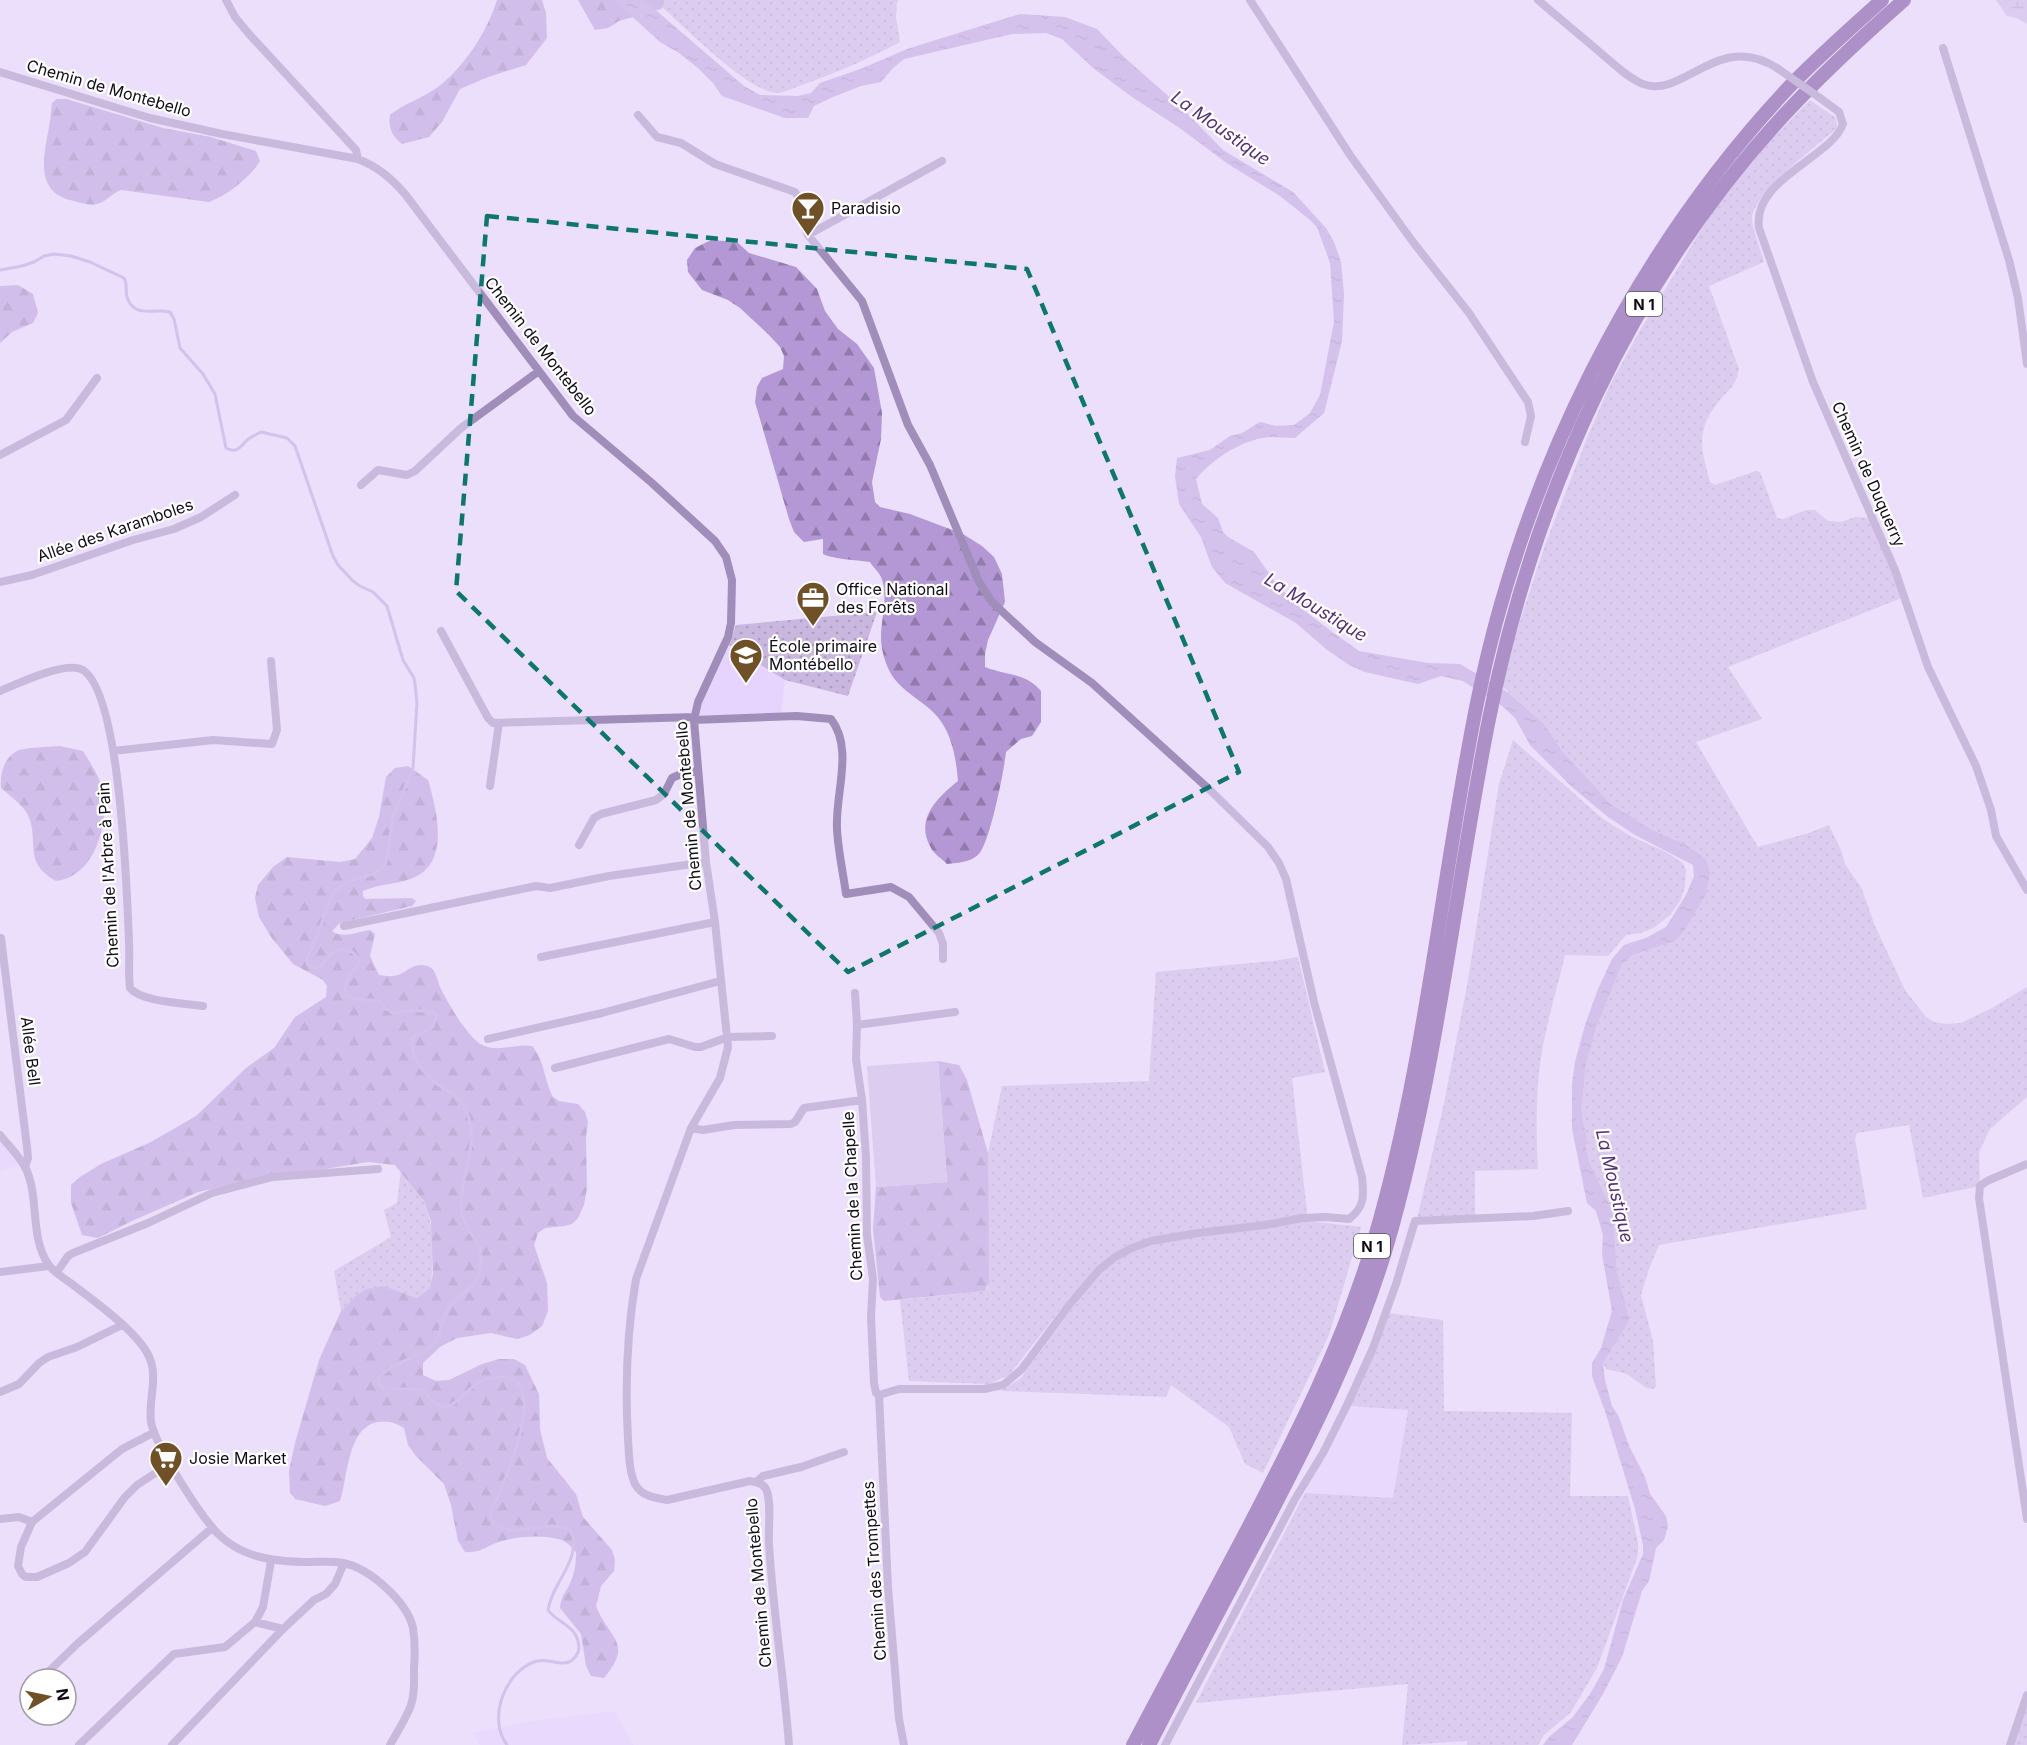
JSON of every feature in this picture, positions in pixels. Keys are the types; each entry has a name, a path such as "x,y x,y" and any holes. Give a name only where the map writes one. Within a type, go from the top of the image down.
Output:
{"highway":[{"name":"N 1","path":"1133,1745 1292,1444 1338,1342 1374,1242 1397,1155 1420,1042 1485,666 1521,542 1553,456 1586,384 1626,308 1670,237 1720,169 1789,87 1882,0"},
{"name":"N 1","path":"1149,1745 1304,1450 1351,1347 1386,1250 1411,1159 1428,1079 1460,875 1498,675 1511,619 1527,569 1565,466 1599,389 1636,316 1689,235 1730,179 1781,118 1847,50 1904,0"}],"street":[{"path":"226,0 235,17 249,34 356,150 358,159"},
{"path":"1250,0 1350,154 1413,242 1469,314 1528,402 1531,416 1525,442"},
{"name":"Chemin de Duquerry","path":"1538,0 1617,67 1642,84 1658,86 1669,83 1726,58 1754,58 1777,68 1839,112 1842,117 1843,124 1840,132 1774,189 1762,207 1758,219 1759,228 1812,382 1895,570 1928,668 1976,766 1991,810 1996,836 2027,890"},
{"path":"1943,48 2009,260 2018,298 2027,364"},
{"name":"Chemin de Montebello","path":"0,72 150,118 358,159 373,165 405,194 573,416 652,483 715,541 726,557 732,579 731,623 728,637 698,702 694,719 706,862 728,1037 725,1065 691,1128 645,1250 635,1287 627,1377 627,1412 632,1473 636,1486 644,1494 667,1500 740,1483 756,1482 765,1488 768,1497 769,1544 789,1745"},
{"path":"638,115 657,137 681,143 715,164 791,189 798,196 803,226 808,235 862,300 908,425 930,465 979,582 992,602 1035,642 1092,683 1211,791 1268,847 1279,863 1286,879 1314,1002 1362,1177 1364,1197 1361,1208 1349,1219 1302,1218 1265,1226 1150,1241 1115,1257 1099,1270 1070,1304 1022,1369 1003,1385 984,1389 899,1389 879,1395"},
{"path":"808,235 942,161"},
{"path":"361,484 378,470 407,475 415,471 461,428 538,371"},
{"path":"0,455 66,420 97,378"},
{"name":"Allée des Karamboles","path":"0,582 32,575 133,540 174,529 201,517 235,495"},
{"path":"441,631 488,718 493,723 797,716 831,719 839,734 843,752 837,828 846,894 891,887 909,897 939,933 943,944 943,959"},
{"path":"113,751 213,740 272,744 277,730 271,661"},
{"name":"Chemin de l'Arbre à Pain","path":"0,691 70,667 82,669 90,677 98,693 113,751 121,800 130,945 130,988 146,997 203,1006"},
{"path":"490,786 499,723"},
{"path":"579,844 594,818 601,814 656,800 664,794 672,778 698,771"},
{"path":"344,926 536,886 550,888 609,876 706,862"},
{"path":"541,957 715,922"},
{"name":"Allée Bell","path":"1,938 27,1146 28,1158 25,1167"},
{"path":"488,1039 602,1013 720,981"},
{"name":"Chemin de la Chapelle","path":"855,993 856,1059 866,1156 867,1235 873,1279 871,1317 874,1383 876,1393 879,1395"},
{"path":"857,1025 955,1012"},
{"path":"555,1068 669,1039 701,1047 728,1037 772,1036"},
{"path":"691,1128 703,1130 734,1125 791,1124 795,1122 804,1108 862,1100"},
{"path":"0,1135 25,1167 32,1194 39,1243 49,1266 122,1325 138,1340 150,1359 153,1376 150,1411 153,1433 212,1528 240,1550 271,1561 344,1563 357,1567 373,1576 409,1616 413,1628 414,1692 411,1705 390,1745"},
{"path":"2027,1164 1980,1186 2027,1519"},
{"path":"57,1272 73,1252 148,1223 212,1193 273,1177 378,1169"},
{"path":"1165,1745 1295,1498 1323,1453 1348,1403 1373,1348 1415,1221 1533,1216 1568,1211"},
{"path":"0,1272 49,1266"},
{"path":"0,1392 19,1384 48,1357 77,1347 122,1325"},
{"name":"Chemin des Trompettes","path":"879,1395 888,1587 899,1719 904,1745"},
{"path":"153,1433 122,1449 32,1522 21,1547 18,1566 22,1574 31,1578 46,1574 85,1552 125,1497 137,1485 171,1463"},
{"path":"756,1482 764,1476 801,1467 844,1452"},
{"path":"0,1519 19,1517 32,1522"},
{"path":"53,1667 212,1528"},
{"path":"79,1745 174,1654 225,1647 255,1622 263,1606 271,1561"},
{"path":"172,1745 283,1629 315,1600 326,1594 334,1584 344,1563"},
{"path":"255,1622 283,1629"},
{"path":"2010,1745 2027,1695"}],"highlighted area":[{"path":"487,216 1027,269 1239,772 848,972 456,591"}],"shaded area":[{"name":"École primaire Montébello","path":"726,643 785,680 780,721 694,717"},
{"path":"0,1135 22,1164 0,1172"},
{"path":"1350,1406 1408,1409 1393,1499 1305,1493"},
{"path":"614,1711 634,1745 480,1745 473,1733 531,1721"}],"green space":[{"path":"497,0 542,0 546,13 547,38 526,65 460,89 442,122 429,137 402,144 392,131 390,115 448,79 474,48"},
{"path":"578,0 664,0 664,4 661,9 619,21 608,28 595,30"},
{"path":"654,0 899,0 896,18 900,42 838,71 777,93 764,90 731,69"},
{"path":"1996,0 2027,0 2027,24 2017,18 2007,16"},
{"path":"57,99 66,99 163,128 211,137 256,151 260,161 238,185 209,202 121,190 97,204 70,200 57,194 49,186 45,175 45,150 52,103"},
{"path":"1810,100 1836,118 1837,128 1774,183 1755,207 1752,223 1764,262 1709,286 1739,369 1734,383 1706,422 1702,440 1704,460 1710,482 1715,485 1756,471 1760,472 1777,518 1783,519 1806,510 1815,510 1828,521 1841,522 1855,517 1872,518 1904,597 1728,667 1762,719 1696,742 1758,847 1829,825 1845,864 1862,889 1875,926 1905,990 1926,1017 1934,1022 1961,1023 2027,987 2027,1097 1990,1129 1979,1152 1980,1186 1923,1198 1909,1125 1857,1133 1855,1139 1867,1209 1659,1245 1641,1295 1653,1341 1656,1387 1653,1389 1646,1388 1627,1374 1606,1369 1603,1363 1629,1318 1617,1271 1613,1212 1589,1161 1586,1148 1587,1138 1581,1112 1586,1064 1597,1025 1622,965 1633,955 1675,941 1684,931 1693,914 1710,873 1683,843 1654,831 1612,805 1563,752 1545,725 1502,686 1516,633 1545,545 1610,385 1715,207 1770,141"},
{"path":"711,240 737,242 749,253 796,267 817,289 825,311 838,329 857,344 874,368 882,413 881,439 872,482 875,502 880,507 910,514 963,534 994,557 1002,574 1005,602 988,640 985,667 1022,677 1035,685 1041,691 1041,722 1032,736 1021,739 1006,752 989,832 981,851 970,860 947,864 932,850 926,837 925,828 931,810 943,794 958,781 956,763 949,736 940,720 897,682 887,664 881,641 885,599 880,575 870,562 827,556 823,554 823,539 804,542 794,532 755,402 757,387 762,378 783,369 784,356 780,347 740,308 728,300 702,290 688,272 687,260 695,248"},
{"path":"18,285 33,294 38,313 33,323 12,332 0,343 0,286"},
{"path":"877,612 848,696 785,680 729,645 736,625"},
{"path":"1513,740 1603,819 1630,836 1664,851 1683,863 1686,870 1685,887 1680,901 1670,915 1655,927 1641,933 1626,935 1608,956 1565,955 1539,1072 1538,1169 1475,1171 1475,1216 1417,1219 1444,1103 1467,986 1499,784"},
{"path":"60,746 83,751 100,781 103,792 104,819 101,834 89,860 69,877 56,881 39,867 35,859 33,834 26,811 1,788 1,783 2,772 12,754 31,748"},
{"path":"408,766 428,780 437,818 437,845 434,857 427,868 417,876 370,888 363,891 363,896 365,899 412,898 416,901 412,906 340,923 332,931 345,935 370,930 375,934 370,956 379,975 398,975 417,965 430,968 435,972 453,1011 477,1041 482,1045 495,1048 532,1046 540,1058 553,1097 559,1101 578,1104 585,1112 588,1122 587,1188 584,1205 578,1218 572,1224 545,1228 538,1233 534,1245 547,1283 548,1311 542,1326 530,1335 517,1339 491,1333 457,1338 440,1347 423,1363 423,1375 436,1381 449,1380 482,1364 499,1359 514,1359 525,1365 539,1394 540,1429 547,1458 576,1494 583,1517 612,1550 615,1560 614,1571 601,1586 596,1606 618,1648 613,1666 604,1678 591,1676 586,1666 581,1634 560,1608 573,1574 576,1552 562,1540 537,1536 512,1539 478,1551 465,1552 458,1541 444,1484 408,1445 404,1428 392,1422 378,1422 368,1426 360,1433 350,1455 340,1501 325,1506 295,1499 290,1492 289,1471 295,1443 319,1360 341,1311 357,1295 367,1289 383,1286 417,1298 430,1288 433,1273 431,1221 424,1201 395,1165 368,1162 238,1183 198,1192 98,1238 82,1235 71,1203 71,1185 80,1177 101,1164 151,1142 196,1116 246,1068 274,1048 295,1017 326,997 327,986 323,980 293,964 271,937 259,917 255,898 258,885 273,867 287,857 340,862 355,859 372,838 379,817 386,777 395,768"},
{"path":"1298,957 1325,1072 1292,1078 1308,1221 1361,1227 1329,1335 1263,1473 1245,1464 1229,1427 1171,1385 1166,1397 1001,1391 1021,1378 1076,1303 1071,1296 1009,1375 989,1384 909,1381 900,1300 985,1291 988,1288 988,1153 1002,1086 1149,1081 1156,972"},
{"path":"938,1061 959,1065 967,1080 988,1153 989,1282 985,1291 884,1301 880,1297 873,1229 876,1187 947,1182"},
{"path":"938,1061 947,1182 876,1187 867,1066"},
{"path":"401,1170 423,1200 430,1219 433,1256 430,1289 417,1298 394,1290 376,1288 360,1294 341,1311 334,1271 391,1237 384,1210 397,1203"},
{"path":"1388,1313 1443,1320 1444,1411 1572,1413 1570,1496 1628,1496 1638,1543 1638,1555 1597,1668 1571,1712 1544,1735 1538,1745 1467,1745 1468,1741 1402,1745 1408,1684 1196,1703 1305,1493 1393,1498 1408,1410 1350,1406"},
{"path":"2027,1695 2027,1745 2010,1745"}],"water":[{"path":"614,0 644,0 744,86 760,95 798,96 811,93 820,83 907,49 1020,14 1065,17 1097,29 1124,57 1183,109 1223,150 1293,192 1326,228 1341,262 1344,294 1342,341 1324,413 1295,438 1270,437 1253,440 1217,459 1196,479 1202,504 1218,518 1223,532 1228,537 1254,552 1277,585 1301,608 1359,651 1428,663 1460,664 1509,693 1545,725 1563,752 1612,805 1654,831 1683,843 1706,859 1710,873 1705,896 1684,931 1675,941 1633,955 1622,965 1597,1025 1586,1064 1581,1112 1587,1138 1586,1148 1589,1161 1613,1212 1617,1271 1629,1318 1603,1363 1605,1380 1612,1406 1619,1417 1629,1446 1645,1477 1650,1494 1666,1516 1668,1526 1664,1540 1656,1548 1649,1581 1642,1591 1622,1657 1572,1745 1543,1745 1550,1736 1572,1718 1590,1694 1604,1669 1623,1600 1643,1554 1635,1509 1592,1376 1592,1363 1601,1348 1612,1311 1602,1254 1603,1235 1596,1211 1587,1203 1572,1129 1572,1084 1575,1062 1585,1025 1612,959 1624,945 1646,938 1666,927 1686,895 1694,876 1693,865 1635,835 1608,817 1573,788 1530,745 1515,718 1502,706 1463,681 1441,676 1418,684 1365,672 1349,665 1296,623 1225,583 1212,567 1201,537 1179,504 1175,476 1177,458 1210,450 1230,436 1242,433 1260,422 1276,426 1294,425 1310,413 1320,395 1334,322 1330,263 1317,227 1310,220 1280,196 1228,164 1181,129 1132,97 1093,68 1062,39 1046,33 1012,34 904,59 881,82 861,86 814,106 808,118 785,118 722,96 698,68 660,42"}],"waterway":[{"path":"0,270 22,266 54,254 71,256 124,278 127,297 134,308 170,312 174,319 180,348 203,374 215,394 226,448 238,449 247,440 261,432 287,438 295,446 333,556 353,581 373,592 387,606 403,660 414,678 417,703 413,768 393,817 386,862 377,872 342,885 332,895 307,959 308,965 318,968 334,952 348,950 355,955 359,964 346,981 346,994 351,998 379,1001 386,1009 394,1013 413,1010 433,1012 436,1015 433,1027 413,1037 415,1058 434,1082 460,1099 468,1116 471,1142 461,1194 461,1208 466,1225 480,1253 481,1261 477,1279 448,1309 433,1345 387,1370 378,1380 380,1386 384,1388 424,1390 433,1401 441,1406 448,1406 455,1402 486,1379 499,1377 516,1382 524,1396 522,1424 518,1440 508,1472 492,1508 491,1518 495,1525 510,1530 556,1526 571,1532 574,1541 572,1555 552,1596 548,1610 575,1634 579,1648 576,1656 569,1662 541,1660 526,1666 516,1674 502,1697 499,1709 501,1734 507,1745"}],"place":[{"name":"Paradisio","path":"808,237"},
{"name":"Office National des Forêts","path":"813,627"},
{"name":"École primaire Montébello","path":"746,684"},
{"name":"Josie Market","path":"166,1487"}],"water label":[{"name":"La Moustique","path":"1221,128"},
{"name":"La Moustique","path":"1316,607"},
{"name":"La Moustique","path":"1615,1186"}]}
